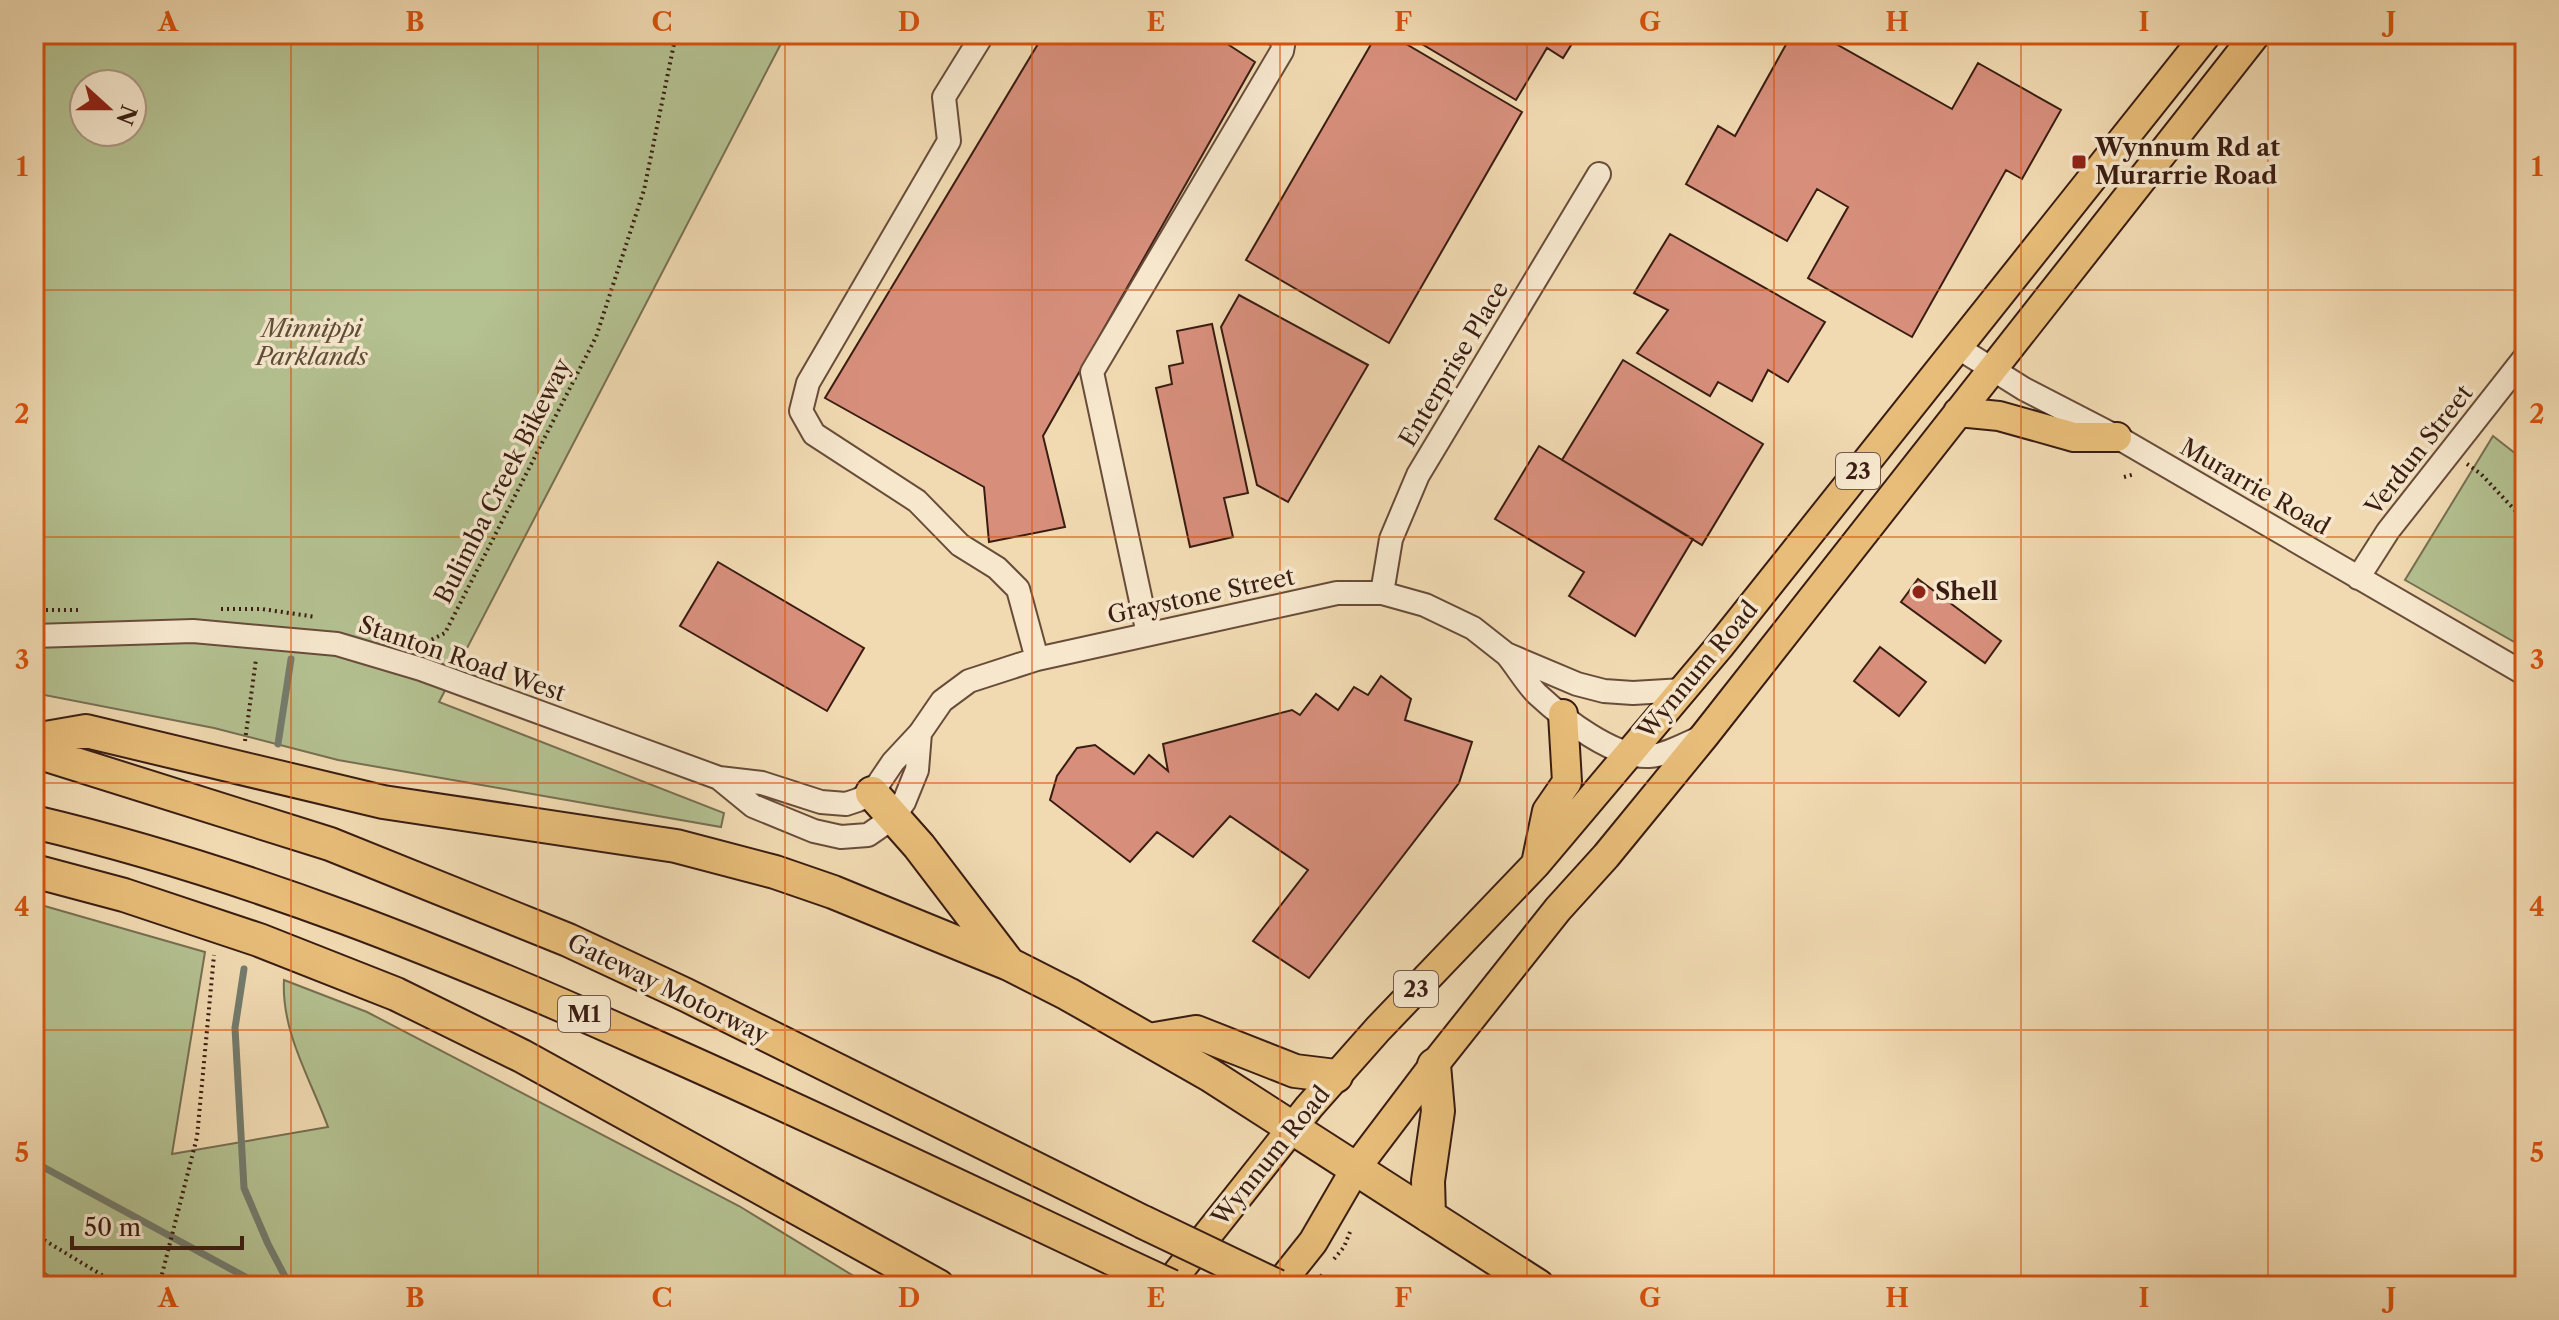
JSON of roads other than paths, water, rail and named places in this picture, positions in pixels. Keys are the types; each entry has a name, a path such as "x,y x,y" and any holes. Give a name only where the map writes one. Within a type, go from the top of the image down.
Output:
{"highway":[{"path":"34,740 86,731 383,802 676,846 775,872 833,892 1009,964 1149,1040 1210,1075 1538,1286"},
{"name":"Gateway Motorway","path":"34,751 330,844 554,934 686,995 1278,1286"},
{"path":"872,793 1009,964"},
{"name":"M1","path":"34,822 215,873 417,944 543,996 825,1122 1169,1286"},
{"path":"34,871 124,895 259,940 408,999 522,1056 938,1286"},
{"path":"1149,1040 1196,1032 1295,1071 1336,1076"},
{"path":"1429,1216 1428,1181 1438,1111 1434,1065"}],"main road":[{"name":"Wynnum Road","path":"1169,1286 1336,1076 1536,864 1683,690 2207,34"},
{"name":"Wynnum Road","path":"1278,1286 1313,1242 1356,1168 1434,1065 1558,909 1606,856 1705,735 2256,34"},
{"path":"1958,412 2016,420 2074,437 2117,437"},
{"path":"1536,864 1547,811 1567,782 1563,714"}],"street":[{"path":"983,34 944,97 949,141 808,383 801,411 814,434 917,501 960,545 997,568 1018,589 1037,659"},
{"path":"1148,634 1092,372 1282,51 1284,40 1275,34"},
{"name":"Enterprise Place","path":"1382,593 1391,539 1418,475 1599,174"},
{"name":"Murarrie Road","path":"1957,347 1992,370 2117,437 2525,674"},
{"name":"Verdun Street","path":"2358,578 2388,531 2525,357"},
{"name":"Graystone Street","path":"872,793 942,701 954,689 991,672 1037,659 1337,593 1382,593 1449,615 1506,654 1577,684 1604,691 1633,693 1683,690"},
{"name":"Stanton Road West","path":"34,636 193,631 337,644 421,669 719,778 762,783 834,804 858,800 872,793"},
{"name":"Graystone Street","path":"1506,654 1536,693 1607,746 1627,755"},
{"name":"Graystone Street","path":"894,817 917,770 920,733"},
{"path":"1627,755 1664,753 1705,735"},
{"name":"Stanton Road West","path":"719,778 753,806 827,835 868,835 894,817"}],"waterway":[{"path":"278,744 291,659"},
{"path":"244,969 235,1028 244,1188 290,1286"},
{"path":"34,1162 262,1286"}],"place":[{"name":"Wynnum Rd at Murarrie Road","path":"2079,162"},
{"name":"Shell","path":"1919,592"}],"park label":[{"name":"Minnippi Parklands","path":"312,343"}]}
